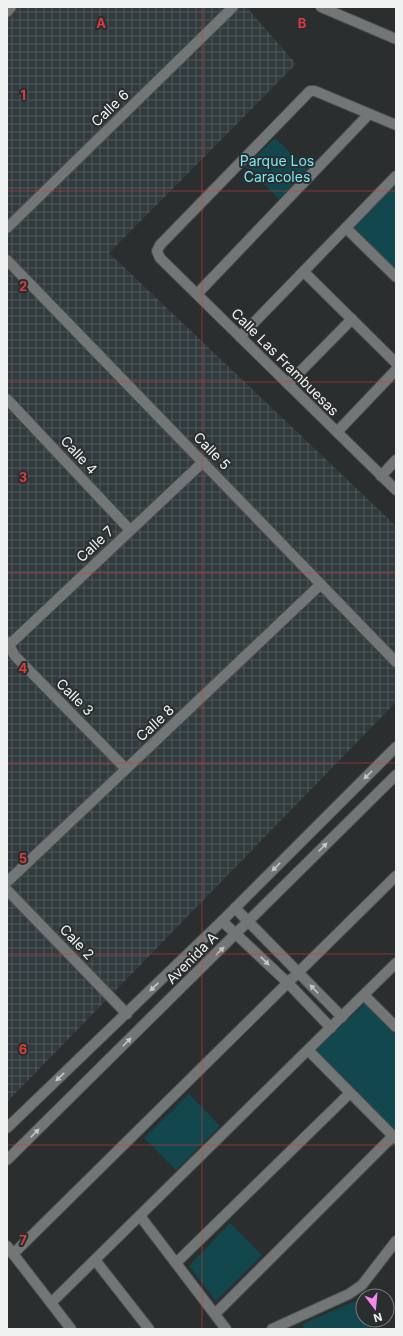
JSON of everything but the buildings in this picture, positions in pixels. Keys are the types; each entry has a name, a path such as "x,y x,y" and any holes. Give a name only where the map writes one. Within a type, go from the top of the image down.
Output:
{"street":[{"path":"7,12 11,7"},
{"name":"Calle 6","path":"7,228 233,7"},
{"path":"321,7 396,39"},
{"name":"Calle Las Frambuesas","path":"369,114 315,91 310,91 160,245 157,252 160,258 396,490"},
{"path":"197,294 369,114 396,125"},
{"path":"240,337 396,176"},
{"path":"346,228 396,276"},
{"name":"Calle 5","path":"7,260 396,662"},
{"path":"304,272 396,363"},
{"path":"288,384 352,319"},
{"path":"337,432 396,370"},
{"name":"Calle 4","path":"7,400 130,530"},
{"path":"381,476 396,460"},
{"name":"Calle 7","path":"8,645 203,462"},
{"name":"Calle 8","path":"7,882 321,584"},
{"name":"Calle 3","path":"8,645 15,656 126,769"},
{"name":"Avenida A","path":"7,1128 222,921 396,747"},
{"name":"Avenida A","path":"7,1160 396,775"},
{"path":"71,1329 10,1250 288,983 396,876"},
{"name":"Cale 2","path":"7,890 127,1014"},
{"path":"235,908 342,1017"},
{"path":"222,921 288,983 331,1028"},
{"path":"52,1303 396,963"},
{"path":"364,995 396,1027"},
{"path":"215,1314 395,1138 308,1050"},
{"path":"176,1263 350,1093"},
{"path":"140,1216 226,1329"},
{"path":"272,1329 349,1294 362,1285 396,1241"},
{"path":"95,1260 149,1329"}],"shaded area":[{"path":"7,7 249,7 249,10 296,64 109,253 396,526 396,702 7,1102"}],"green space":[{"name":"Parque Los Caracoles","path":"275,138 308,170 279,199 246,167"},
{"path":"396,184 396,268 395,269 354,228"},
{"path":"365,1003 396,1035 396,1131 316,1050"},
{"path":"189,1094 220,1126 176,1170 144,1138"},
{"path":"230,1223 262,1255 216,1301 189,1266"},
{"path":"355,1301 355,1328 373,1329 304,1329 302,1324"}]}
